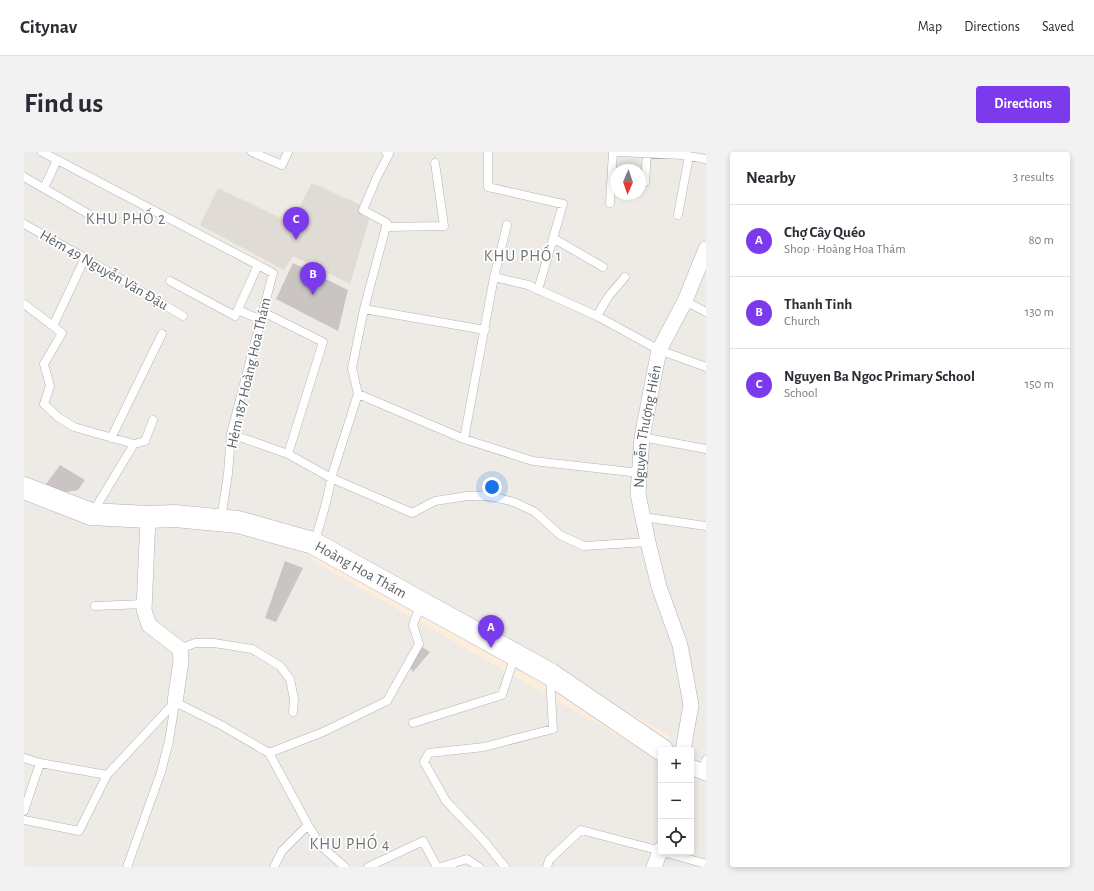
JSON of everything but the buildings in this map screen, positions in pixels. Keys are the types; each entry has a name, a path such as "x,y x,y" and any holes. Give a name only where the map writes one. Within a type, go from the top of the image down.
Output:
{"street":[{"name":"Nguyễn Thượng Hiền","path":"684,747 691,705 680,645 659,587 638,494 642,437 660,350 685,301 706,249"},
{"name":"Hoàng Hoa Thám","path":"24,488 91,514 148,517 175,516 238,522 313,543 550,674 658,747"},
{"path":"148,517 144,610 149,625 180,649 181,661 175,702"},
{"path":"654,867 659,855"}],"lane":[{"path":"42,152 258,264 235,316 170,281"},
{"path":"252,152 282,166 288,152"},
{"path":"313,543 325,511 331,478 358,394 352,368 364,309 388,223 363,210 389,154 386,152"},
{"path":"488,152 488,187 563,204 538,290"},
{"path":"610,203 613,152"},
{"path":"618,152 685,154 706,159"},
{"path":"646,168 647,153"},
{"path":"678,215 685,154"},
{"path":"44,188 57,160"},
{"path":"386,227 444,226 435,163"},
{"path":"24,178 92,216"},
{"name":"Hẻm 49 Nguyễn Văn Đậu","path":"24,224 183,316"},
{"path":"464,439 494,277 507,224"},
{"path":"553,238 603,266"},
{"path":"53,326 85,258"},
{"name":"Hẻm 187 Hoàng Hoa Thám","path":"221,521 228,474 231,434 273,273 258,264"},
{"path":"494,277 528,285 597,316 660,350 706,367"},
{"path":"597,316 608,297 625,277"},
{"path":"685,301 706,312"},
{"path":"24,304 62,333 44,364 50,386 44,404 58,417 74,427 134,444 145,441 153,420"},
{"path":"364,309 484,330"},
{"path":"238,310 262,316 323,342 288,454"},
{"path":"110,438 162,334"},
{"path":"358,394 464,439 533,461 640,473"},
{"path":"231,434 288,454 331,478 412,513 435,501 468,496 490,496 514,502 535,512 560,535 584,546 648,542"},
{"path":"642,437 706,449"},
{"path":"91,514 134,444"},
{"path":"643,517 706,526"},
{"path":"269,753 323,732 386,701 419,644 413,625 421,603"},
{"path":"95,606 144,604"},
{"path":"180,649 195,643 214,643 252,650 280,666 290,680 294,699 293,712"},
{"path":"413,723 502,695 515,654"},
{"path":"504,867 485,842 446,801 424,762 430,753 484,747 553,729 550,674"},
{"path":"175,702 221,725 269,753 308,826 321,846 345,867"},
{"path":"24,820 79,831 107,775 175,702"},
{"path":"127,867 161,772 175,702"},
{"path":"24,758 40,763 107,775"},
{"path":"24,811 27,790 40,763"},
{"path":"274,867 282,851 308,826"},
{"path":"547,867 549,860 581,830 658,850"},
{"path":"368,867 424,841 437,867"},
{"path":"675,855 706,864"},
{"path":"441,867 467,860 479,867"}],"shaded area":[{"path":"312,183 372,210 350,284 293,256 284,270 200,225 218,188 291,223"},
{"path":"323,536 670,736 664,747 658,747 657,758 311,560"}],"place":[{"name":"Nguyen Ba Ngoc Primary School","path":"296,240"},
{"name":"Thanh Tinh","path":"313,295"},
{"name":"Chợ Cây Quéo","path":"491,648"}],"district":[{"name":"KHU PHỐ 2","path":"126,219"},
{"name":"KHU PHỐ 1","path":"523,256"},
{"name":"KHU PHỐ 4","path":"350,844"}]}
